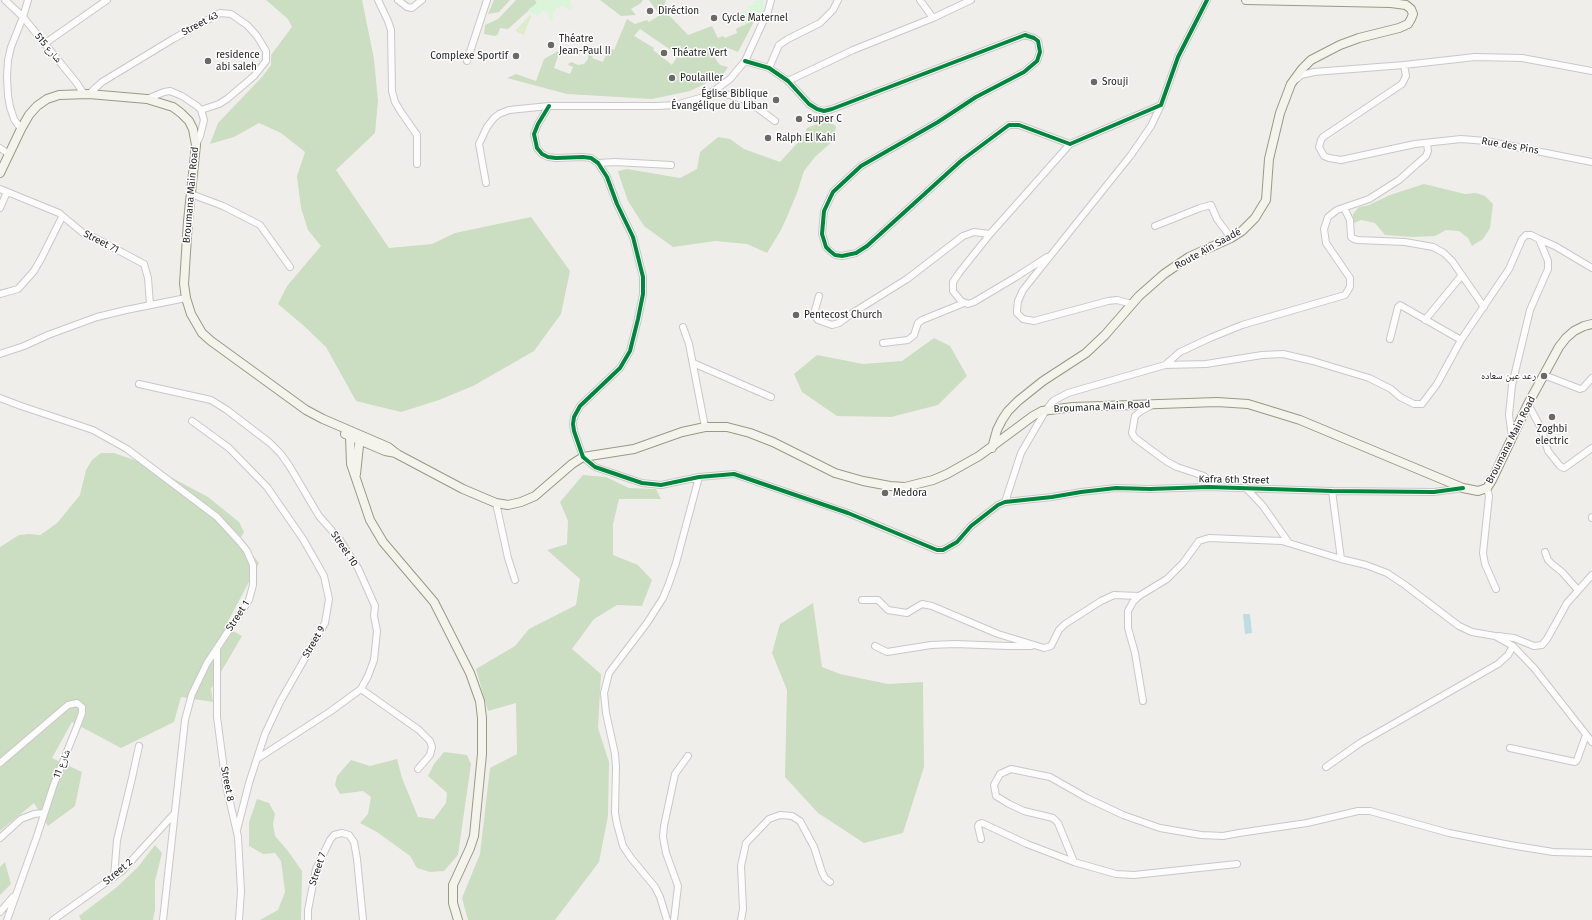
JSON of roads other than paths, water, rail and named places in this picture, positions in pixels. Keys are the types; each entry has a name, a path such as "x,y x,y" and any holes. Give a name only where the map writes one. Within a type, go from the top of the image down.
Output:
{"main road":[{"name":"Route Aïn Saadé","path":"992,448 997,430 1002,420 1008,411 1018,401 1043,381 1086,354 1150,285 1189,257 1231,238 1250,224 1260,212 1266,200 1269,159 1280,113 1291,84 1302,69 1311,60 1340,45 1352,40 1408,24 1412,17 1412,11 1406,5 1391,3 1246,0"},
{"name":"Broumana Main Road","path":"0,173 21,129 37,106 47,99 59,94 86,94 147,99 166,104 181,113 193,129 196,146 184,284 186,298 196,325 211,341 285,396 323,419 333,428 360,437 385,452 397,454 462,489 496,503 508,505 522,502 534,496 572,464 583,457 634,449 682,432 706,427 727,427 750,433 773,442 835,473 863,481 905,487 933,480 947,474 992,448 1033,416 1046,410 1073,407 1232,403 1262,408 1307,423 1463,488 1478,491 1486,488 1492,480 1528,404 1566,338 1579,328 1592,324"},
{"path":"350,433 351,464 375,530 383,542 434,602 470,673 480,701 483,735 482,761 474,836 453,885 453,903 458,920"},
{"path":"356,475 360,437"}],"street":[{"name":"شارع 515","path":"5,0 23,17 86,94"},
{"path":"21,129 14,119 10,107 7,77 8,60 11,47 28,0"},
{"path":"44,44 107,0"},
{"path":"378,0 391,30 392,91 395,102 418,135 417,164"},
{"path":"398,0 407,8 412,8 422,0"},
{"path":"467,61 487,0"},
{"path":"486,183 479,144 487,127 494,118 509,110 549,106 658,106 676,105 692,101 712,92 730,79 745,61 768,11 771,0"},
{"path":"769,68 779,45 820,23 833,10 838,0"},
{"path":"920,0 933,18"},
{"path":"788,81 853,50 933,18 971,0"},
{"path":"1132,304 1117,300 1092,305 1034,321 1023,319 1017,313 1019,298 1053,253 1132,155 1151,126 1161,105 1178,57 1207,0"},
{"name":"Street 43","path":"86,94 102,82 173,39 220,13 232,14 247,25 261,41 266,51 266,61 254,76 227,99 219,104 201,110"},
{"path":"745,61 769,68 788,81 809,104 824,111 897,85 1025,35 1034,38 1040,46 1037,61 1024,72 976,97 938,122 861,166 833,192 824,211 822,234 826,247 835,255 842,256 856,253 867,246 962,160 1009,126 1019,125 1070,144"},
{"path":"1291,84 1301,75 1314,72 1404,65 1456,58 1496,57 1535,60 1592,71"},
{"name":"Rue des Pins","path":"1404,65 1406,76 1402,84 1323,137 1319,143 1320,150 1324,156 1341,160 1411,145 1460,139 1486,141 1592,162"},
{"path":"147,99 164,92 170,92 191,102 201,110 204,120 196,146"},
{"path":"712,92 726,94 748,101 775,121"},
{"path":"964,303 956,295 952,287 953,282 990,234 1070,144 1161,105"},
{"path":"549,106 534,134 537,148 542,154 548,157 583,157 591,158 598,163 607,177 617,204 633,237 644,287 634,337 625,361 580,406 574,417 574,431 583,457 595,466 642,483 662,485 699,477 734,474 848,513 937,550 943,550 956,542 971,526 990,510 1005,502 1021,453 1046,410 1053,402 1068,393 1165,365 1206,364 1262,355 1289,355 1374,380 1391,388 1400,397 1418,405 1426,401 1437,384 1461,340 1509,269 1524,236 1531,235 1555,246 1592,268"},
{"path":"1165,365 1180,352 1230,330 1347,293 1350,287 1350,278 1326,243 1324,229 1328,217 1337,210 1369,199 1399,180 1426,156 1428,151 1427,143"},
{"path":"0,148 9,154"},
{"path":"598,163 615,162 671,165"},
{"name":"Street 71","path":"0,190 49,209 83,233 144,264 148,278 150,305"},
{"path":"0,208 7,192"},
{"path":"191,194 223,206 260,224 290,268"},
{"path":"1155,226 1211,205 1217,219 1231,238"},
{"path":"1344,208 1350,220 1351,237 1354,239 1405,242 1433,247 1449,257 1484,307"},
{"path":"0,294 18,289 29,277 42,258 62,217"},
{"path":"819,296 815,316 818,320 832,325 839,323 907,279 963,236 974,232 990,234"},
{"path":"1512,437 1509,415 1512,385 1528,316 1548,269 1548,261 1539,239"},
{"path":"883,343 908,340 914,334 918,323 922,320 964,303 968,304 980,299 1053,253"},
{"path":"1425,320 1462,275"},
{"path":"0,354 24,346 48,334 97,318 126,310 186,298"},
{"path":"1390,339 1399,306 1403,306 1461,340"},
{"path":"683,327 689,344 706,427"},
{"path":"692,363 771,397"},
{"path":"1544,375 1580,389 1583,388 1592,378"},
{"name":"Street 10","path":"139,384 212,400 266,440 281,454 290,466 319,516 340,540 358,568 375,606 374,616 377,631 374,660 361,689 331,711 257,758"},
{"name":"Street 1","path":"0,398 93,430 113,440 217,516 233,533 250,558 254,572 253,585 249,600 244,610 217,647 198,680 192,694 185,720 163,920"},
{"path":"1528,404 1542,430 1548,451 1560,466 1564,468 1592,448"},
{"path":"1152,405 1141,411 1136,416 1132,433 1136,438 1166,461 1204,476 1214,487"},
{"name":"Street 9","path":"192,421 229,448 267,487 302,539 324,576 329,599 325,623 273,716 249,783 237,830"},
{"path":"667,920 660,897 623,846 618,829 615,813 615,754 606,713 604,693 609,673 647,623 663,598 676,563 699,477"},
{"name":"Kafra 6th Street","path":"1005,502 1116,488 1150,489 1214,487 1332,491 1434,492 1463,488"},
{"path":"1246,488 1263,506 1289,543"},
{"path":"1486,488 1489,496 1483,553 1484,564 1496,589"},
{"path":"1332,491 1341,559"},
{"path":"496,503 508,558 515,580"},
{"path":"1143,701 1136,653 1128,628 1128,611 1133,602 1139,596 1167,579 1183,563 1199,541 1203,539 1258,540 1289,543 1366,565 1387,573 1405,584 1459,626 1472,632 1514,638 1534,646 1542,645 1547,639 1563,609 1578,590 1591,579"},
{"path":"1546,552 1548,560 1562,572 1578,590"},
{"path":"862,600 878,600 888,610 907,613 922,604 932,606 998,634 1044,648 1051,646 1059,630 1065,624 1105,599 1120,595 1139,596"},
{"path":"1495,636 1513,646 1534,668 1592,742"},
{"path":"875,646 888,652 931,645 955,644 1024,647 1035,645"},
{"path":"1326,766 1360,743 1498,664 1508,655 1513,646"},
{"name":"Street 8","path":"217,647 217,717 226,786 237,830 241,891 239,920"},
{"path":"361,689 419,730 430,741 432,747 430,755 418,769"},
{"name":"شارع 11","path":"0,763 68,705 77,703 82,707 82,713 64,757 6,920"},
{"path":"1510,748 1575,762 1586,735"},
{"path":"114,877 117,840 138,746"},
{"path":"674,920 678,886 666,853 663,837 675,774 688,756"},
{"path":"1074,862 1058,823 1053,818 1024,810 1009,804 996,796 994,785 1000,774 1011,769 1050,777 1087,798 1124,815 1160,828 1202,835 1223,836 1239,834 1307,823 1358,811 1370,811 1449,833 1510,845 1553,852 1592,853"},
{"path":"0,838 21,818 44,813"},
{"name":"Street 2","path":"53,920 114,877 132,862 174,814"},
{"path":"741,920 743,909 741,866 746,843 769,820 780,815 792,816 800,821 814,847 822,872 825,878 830,882"},
{"path":"981,839 978,826 982,823 1027,844 1074,862 1116,874 1134,875 1237,864"},
{"name":"Street 7","path":"308,920 312,884 316,869 324,849 334,835 342,833 347,834 354,842 363,920"},
{"path":"0,912 15,895"}],"water":[{"path":"1243,614 1250,614 1252,633 1245,634"}],"place":[{"name":"Diréction","path":"650,11"},
{"name":"Cycle Maternel","path":"714,18"},
{"name":"Théatre Jean-Paul II","path":"551,45"},
{"name":"Théatre Vert","path":"664,53"},
{"name":"Complexe Sportif","path":"516,56"},
{"name":"residence abi saleh","path":"208,61"},
{"name":"Poulailler","path":"672,78"},
{"name":"Srouji","path":"1094,82"},
{"name":"Église Biblique Évangélique du Liban","path":"776,100"},
{"name":"Super C","path":"799,119"},
{"name":"Ralph El Kahi","path":"768,138"},
{"name":"Pentecost Church","path":"796,315"},
{"name":"رعد عين سعاده","path":"1544,376"},
{"name":"Zoghbi electric","path":"1552,417"},
{"name":"Medora","path":"885,493"}]}
